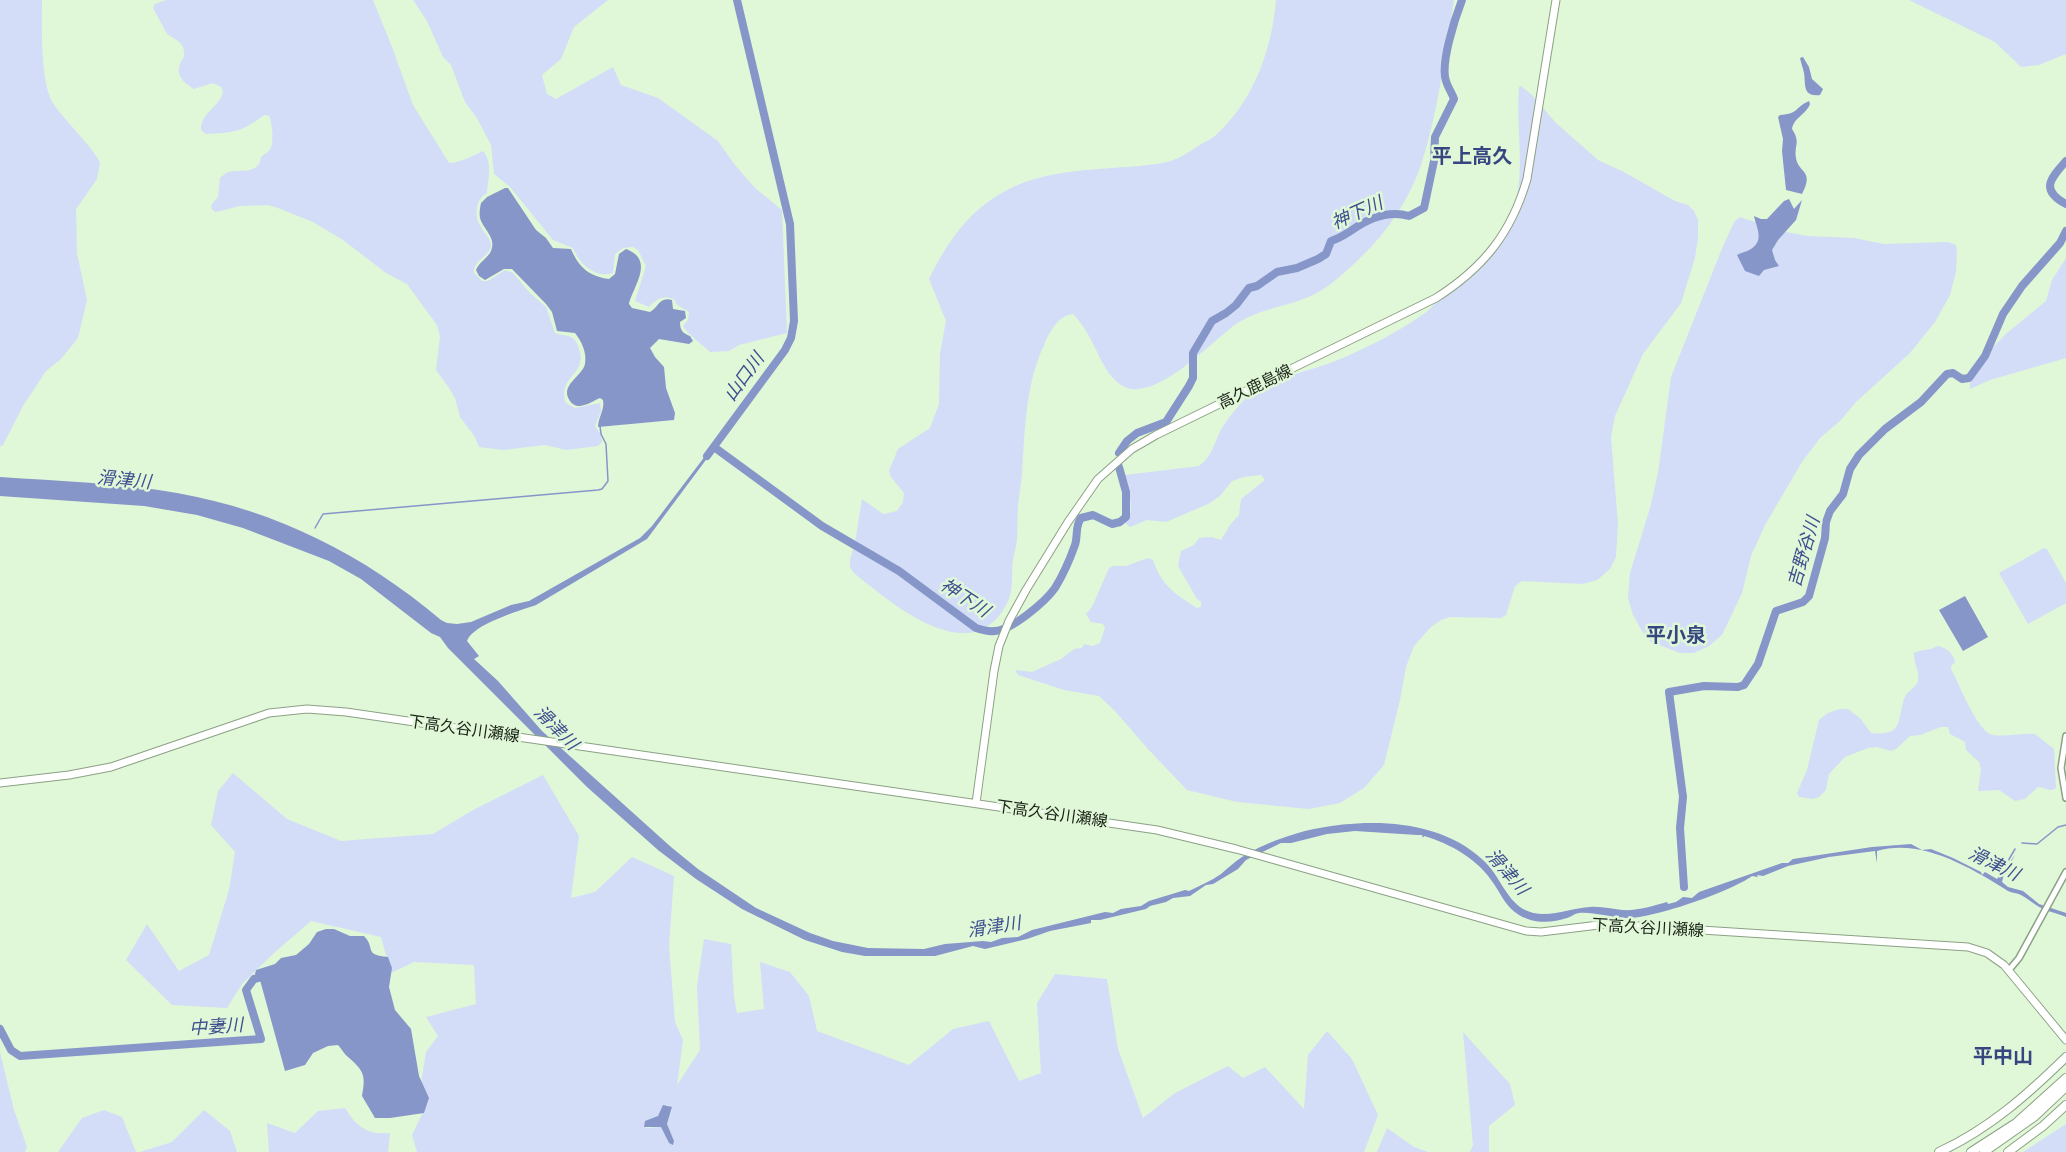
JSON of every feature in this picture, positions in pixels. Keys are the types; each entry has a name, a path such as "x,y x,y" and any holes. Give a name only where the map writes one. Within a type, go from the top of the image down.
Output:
{"highway":[{"path":"1939,1152 1983,1129 2008,1112 2066,1058"},
{"path":"1971,1152 2023,1118 2066,1078"},
{"path":"1984,1152 2034,1117 2066,1087"},
{"path":"2008,1152 2043,1126 2066,1105"}],"main road":[{"name":"高久鹿島線","path":"976,803 994,671 1004,632 1026,590 1084,497 1113,464 1156,435 1436,298 1478,267 1502,237 1519,204 1531,159 1556,0"},
{"name":"下高久谷川瀬線","path":"0,783 65,776 111,767 256,716 294,709 346,712 1156,830 1236,849 1526,931 1541,932 1607,924 1958,946 1987,953 1998,959 2066,1040"}],"street":[{"path":"2066,736 2061,768 2066,798"},
{"path":"2009,970 2019,958 2066,872"}],"shaded area":[{"path":"0,0 42,0 44,68 49,94 59,111 100,162 97,179 76,209 77,253 87,300 78,338 61,359 46,371 0,447"},
{"path":"166,0 373,0 413,105 449,163 463,160 483,151 488,161 487,193 480,199 477,213 479,223 491,244 488,252 476,264 474,273 482,281 488,281 505,270 513,273 546,307 555,333 569,336 576,341 581,356 580,363 566,386 564,393 566,403 575,408 600,403 601,411 595,426 601,435 602,442 598,446 566,450 545,445 503,450 479,447 475,437 460,417 455,398 436,370 440,337 437,325 407,284 386,273 343,240 313,222 278,208 268,205 240,206 216,212 212,210 211,205 218,197 220,178 228,172 257,167 261,157 269,151 272,139 271,123 269,116 264,115 237,131 206,134 201,130 203,119 221,98 223,92 221,87 213,83 194,89 182,79 179,67 184,57 183,48 180,42 167,34 153,8 155,4"},
{"path":"413,0 608,0 574,27 561,59 542,75 547,94 556,99 613,67 621,85 658,98 718,141 755,188 782,210 787,333 739,345 729,351 710,352 685,329 683,326 688,320 689,312 676,304 675,300 667,297 661,298 649,307 635,301 646,266 638,250 633,247 623,248 615,254 613,273 600,274 588,268 573,248 553,240 510,187 494,174 491,145 477,118 465,102 451,65 443,57 427,21"},
{"path":"1276,0 1454,0 1427,145 1416,179 1402,206 1376,241 1330,285 1303,299 1264,311 1236,324 1182,369 1149,387 1134,389 1121,385 1109,373 1088,335 1073,314 1059,321 1051,330 1044,345 1029,392 1018,506 1017,541 1008,601 993,622 975,632 954,632 932,626 910,615 854,573 850,567 850,560 862,499 883,514 897,511 903,502 904,493 889,471 898,449 930,428 939,404 940,353 946,321 929,279 945,251 973,214 1013,187 1047,176 1084,170 1168,162 1183,156 1215,136 1243,103 1260,71 1266,54"},
{"path":"1909,0 2066,0 2066,54 2039,65 2021,67 1995,42"},
{"path":"1521,86 1532,95 1556,123 1598,160 1675,201 1688,205 1698,220 1695,258 1681,303 1643,354 1615,416 1611,437 1618,524 1616,557 1610,569 1597,580 1583,584 1522,581 1515,586 1506,615 1501,618 1450,617 1431,627 1414,646 1406,667 1384,765 1364,788 1340,803 1309,809 1237,802 1187,790 1099,696 1064,690 1018,675 1015,670 1032,672 1061,659 1074,649 1082,648 1084,644 1092,646 1100,643 1105,628 1103,624 1091,622 1086,614 1092,607 1109,568 1114,566 1126,566 1148,558 1153,560 1170,588 1197,608 1201,607 1201,602 1178,566 1181,551 1194,545 1199,538 1211,537 1221,540 1239,515 1241,499 1265,480 1261,475 1232,481 1220,496 1208,504 1166,522 1147,520 1130,527 1125,523 1131,512 1131,506 1125,475 1199,466 1210,453 1228,419 1252,393 1273,382 1345,357 1385,338 1425,313 1466,276 1498,240 1513,212 1519,183 1518,101"},
{"path":"1740,217 1786,232 1808,236 1854,238 1884,244 1948,242 1956,245 1956,272 1950,295 1935,322 1910,353 1820,438 1802,462 1765,525 1751,556 1742,593 1722,635 1709,646 1694,653 1680,653 1651,642 1642,631 1633,615 1628,598 1630,573 1658,473 1671,377 1721,251 1734,222"},
{"path":"2066,258 2066,358 1990,380 1970,389 1970,376 1986,354 2007,333 2046,301 2052,280"},
{"path":"2044,548 2047,549 2066,583 2066,603 2028,624 1999,573"},
{"path":"1937,646 1946,649 1953,656 1955,662 1951,669 1969,706 1987,732 1993,735 2035,734 2054,749 2056,788 2049,790 2038,787 2025,799 2015,801 1999,790 1978,791 1981,769 1979,762 1966,750 1965,742 1950,734 1948,727 1941,727 1920,735 1910,736 1891,751 1877,747 1868,748 1845,757 1829,774 1826,790 1819,797 1813,799 1799,797 1797,793 1807,770 1819,720 1828,713 1848,709 1860,718 1871,733 1894,730 1899,721 1905,696 1918,681 1914,653"},
{"path":"233,773 287,819 341,841 433,834 473,810 543,775 579,836 571,898 595,892 632,857 674,876 669,946 675,1022 683,1040 677,1085 700,1050 697,986 704,939 731,944 737,1013 764,1009 760,962 790,972 809,996 817,1031 909,1065 953,1029 989,1021 1019,1081 1041,1073 1037,1003 1055,974 1107,979 1118,1049 1143,1118 1175,1093 1228,1066 1243,1078 1265,1067 1304,1109 1308,1055 1327,1031 1352,1059 1378,1115 1364,1152 417,1152 412,1135 428,1102 421,1084 426,1052 438,1036 426,1017 476,1004 474,965 414,962 391,973 381,937 311,921 242,984 227,1008 172,1005 126,960 147,924 179,971 209,955 229,890 235,852 211,825 218,791","holes":["667,1105 672,1109 667,1124 674,1141 669,1143 662,1127 646,1128 648,1120 655,1119"]},
{"path":"1463,1032 1510,1084 1515,1105 1489,1126 1489,1152 1470,1152 1473,1145"},
{"path":"0,1052 14,1110 27,1147 25,1152 0,1152"},
{"path":"345,1108 363,1128 375,1133 390,1133 388,1152 269,1152 267,1123 295,1133 318,1111"},
{"path":"104,1110 122,1117 136,1152 58,1152 82,1118"},
{"path":"204,1110 230,1131 237,1152 140,1152 172,1142"},
{"path":"2066,1124 2066,1152 2023,1152"},
{"path":"1387,1128 1414,1147 1428,1152 1377,1152"}],"water":[{"path":"1803,57 1812,79 1823,89 1820,95 1810,94 1806,89 1800,58"},
{"path":"1809,101 1808,108 1795,122 1792,129 1797,141 1797,163 1805,173 1807,180 1802,194 1786,190 1783,139 1778,117 1794,112"},
{"path":"508,188 536,230 553,248 571,249 581,266 590,273 609,279 615,274 619,254 626,249 635,254 641,266 629,304 632,308 650,312 664,299 668,299 672,300 673,309 685,311 686,318 680,322 681,330 693,341 689,344 659,339 650,348 664,367 666,388 675,413 674,420 598,427 603,400 600,398 580,406 570,401 567,390 585,364 585,352 578,336 575,333 557,331 552,312 512,269 504,269 485,280 476,270 490,253 492,246 491,238 480,218 481,203 487,197"},
{"path":"1789,199 1794,209 1802,200 1796,220 1772,250 1779,266 1764,270 1759,276 1745,271 1737,255 1751,249 1758,242 1754,216 1767,219 1784,201"},
{"path":"712,447 714,449 647,539 536,605 478,629 467,641 479,656 474,659 498,681 542,731 671,847 698,869 756,908 833,941 868,948 924,949 945,944 991,942 1002,938 1018,937 1032,930 1105,912 1113,913 1121,909 1141,906 1149,901 1185,890 1189,891 1217,877 1250,852 1277,840 1314,829 1358,823 1403,825 1446,836 1465,846 1483,860 1511,899 1523,909 1540,914 1594,907 1634,910 1667,902 1668,904 1683,897 1692,898 1699,892 1782,863 1788,863 1793,859 1872,847 1911,844 1922,850 1931,849 1981,872 1982,875 1985,872 1997,879 2015,855 2002,882 2008,887 2023,891 2039,904 2066,913 2066,917 2043,909 2021,895 2008,891 1946,858 1928,852 1894,848 1877,851 1877,863 1875,851 1829,857 1788,866 1763,876 1752,876 1727,889 1671,910 1624,918 1579,913 1555,921 1543,922 1525,918 1515,912 1507,905 1488,875 1480,867 1444,843 1424,836 1423,838 1422,835 1355,831 1281,843 1246,860 1238,869 1190,896 1173,898 1146,909 1091,920 1091,923 1050,931 985,949 973,946 935,956 865,956 842,952 805,940 742,909 696,879 658,850 587,787 448,648 440,637 431,633 361,579 329,561 243,528 197,515 144,506 0,496 0,477 133,487 177,493 250,511 285,524 350,556 381,575 441,620 457,624 471,622 511,605 529,601 640,538 652,526"},
{"path":"1965,596 1988,637 1963,651 1939,610"},
{"path":"334,929 350,936 364,936 375,955 388,957 392,968 389,987 395,1010 411,1029 419,1076 429,1098 424,1113 375,1118 362,1096 364,1078 361,1070 338,1045 328,1046 313,1053 305,1065 285,1071 260,980 255,974 256,970 275,964 281,958 296,955 309,944 317,932"},
{"path":"663,1105 672,1107 667,1124 674,1141 673,1145 669,1143 661,1127 644,1127 645,1121 658,1116"}],"waterway":[{"name":"山口川","path":"707,456 785,350 791,338 794,321 790,224 737,0"},
{"name":"神下川","path":"1119,453 1127,441 1137,433 1166,422 1193,378 1193,353 1212,321 1236,305 1249,288 1257,286 1277,272 1297,268 1318,259 1326,254 1331,241 1372,219 1394,214 1409,216 1424,208 1434,161 1435,137 1454,99 1446,81 1445,64 1452,29 1462,0"},
{"name":"吉野谷川","path":"2066,161 2050,184 2053,194 2066,204"},
{"name":"吉野谷川","path":"1684,887 1680,828 1683,797 1669,692 1704,686 1738,687 1744,685 1758,664 1776,611 1803,602 1809,596 1825,538 1826,522 1830,511 1843,494 1850,469 1859,455 1885,429 1921,402 1947,374 1953,373 1962,379 1969,378 1985,356 2003,314 2022,286 2060,243 2066,231"},
{"path":"315,528 323,514 602,489 608,481 606,444 600,426"},
{"name":"神下川","path":"714,447 822,526 899,571 976,628 990,631 1002,629 1019,621 1055,588 1076,542 1081,518 1093,515 1112,524 1126,517 1126,492 1119,467"},
{"path":"2022,843 2037,844 2058,827 2066,825"},
{"name":"滑津川","path":"2001,873 2015,849"},
{"name":"中妻川","path":"0,1029 11,1050 20,1056 261,1039 246,990 254,979 266,976"}],"district":[{"name":"平上高久","path":"1472,157"},
{"name":"平小泉","path":"1676,636"},
{"name":"平中山","path":"2003,1057"}]}
